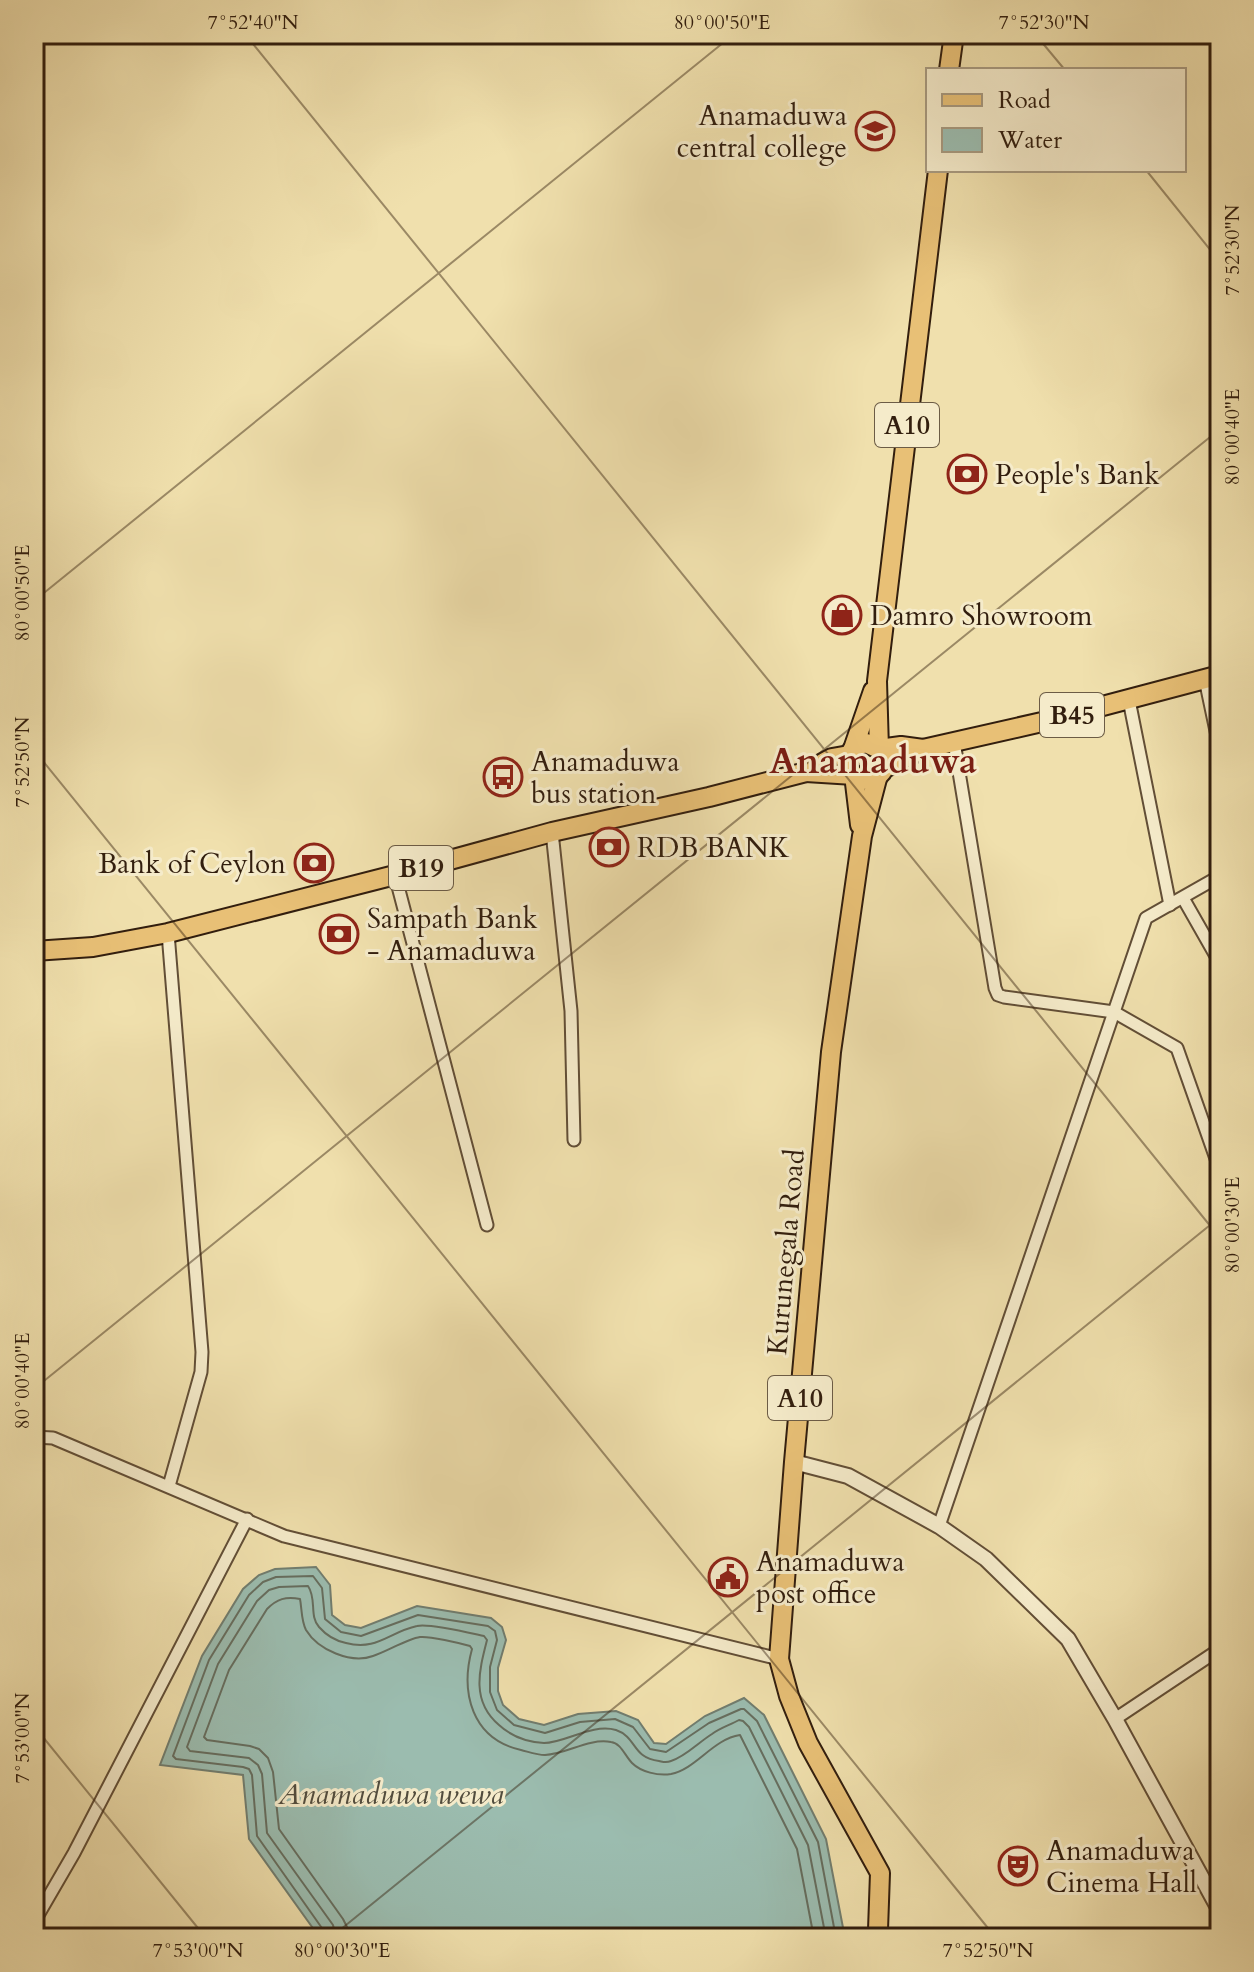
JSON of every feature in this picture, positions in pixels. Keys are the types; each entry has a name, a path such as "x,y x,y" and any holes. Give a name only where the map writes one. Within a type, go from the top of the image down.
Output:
{"main road":[{"path":"949,68 954,34"},
{"name":"A10","path":"879,749 877,681 938,172"},
{"name":"B45","path":"881,772 923,749 1212,677"},
{"name":"A10","path":"851,752 877,681"},
{"path":"866,743 879,749 883,754 881,772 869,780 858,778 849,769 851,752 866,743"},
{"name":"B45","path":"879,749 901,746 923,749"},
{"name":"B19","path":"34,951 93,947 168,933 552,832 806,772 851,752"},
{"name":"B19","path":"806,772 854,775"},
{"name":"Kurunegala Road","path":"874,1938 878,1930 880,1873 808,1743 789,1696 779,1659 831,1052 862,836 881,772"},
{"name":"Kurunegala Road","path":"854,775 862,836"}],"street":[{"path":"1212,677 1220,750"},
{"path":"1129,700 1170,905"},
{"path":"954,742 998,995 1114,1012 1177,1048 1220,1170"},
{"path":"552,832 571,1011 574,1140"},
{"path":"395,875 487,1225"},
{"path":"939,1526 1146,918 1220,876"},
{"path":"1183,898 1220,963"},
{"path":"168,933 202,1352 201,1372 169,1486"},
{"path":"34,1437 53,1438 284,1536 779,1659"},
{"path":"794,1462 848,1476 939,1526 986,1559 1068,1639 1220,1911"},
{"path":"34,1922 74,1853 247,1519"},
{"path":"1115,1719 1220,1649"}],"water":[{"name":"Anamaduwa wewa","path":"316,1567 330,1585 332,1615 345,1625 361,1628 417,1606 491,1618 502,1627 506,1640 498,1668 498,1691 503,1705 519,1719 544,1725 578,1714 616,1711 638,1720 654,1743 666,1744 705,1716 744,1698 764,1715 826,1839 845,1938 320,1938 249,1839 243,1775 160,1765 202,1656 243,1589 259,1575 275,1569"}],"place":[{"name":"Anamaduwa central college","path":"875,131"},
{"name":"People's Bank","path":"967,474"},
{"name":"Damro Showroom","path":"842,615"},
{"name":"Anamaduwa bus station","path":"503,777"},
{"name":"RDB BANK","path":"609,847"},
{"name":"Bank of Ceylon","path":"314,863"},
{"name":"Sampath Bank - Anamaduwa","path":"339,934"},
{"name":"Anamaduwa post office","path":"728,1577"},
{"name":"Anamaduwa Cinema Hall","path":"1018,1866"}],"district":[{"name":"Anamaduwa","path":"873,760"}]}
